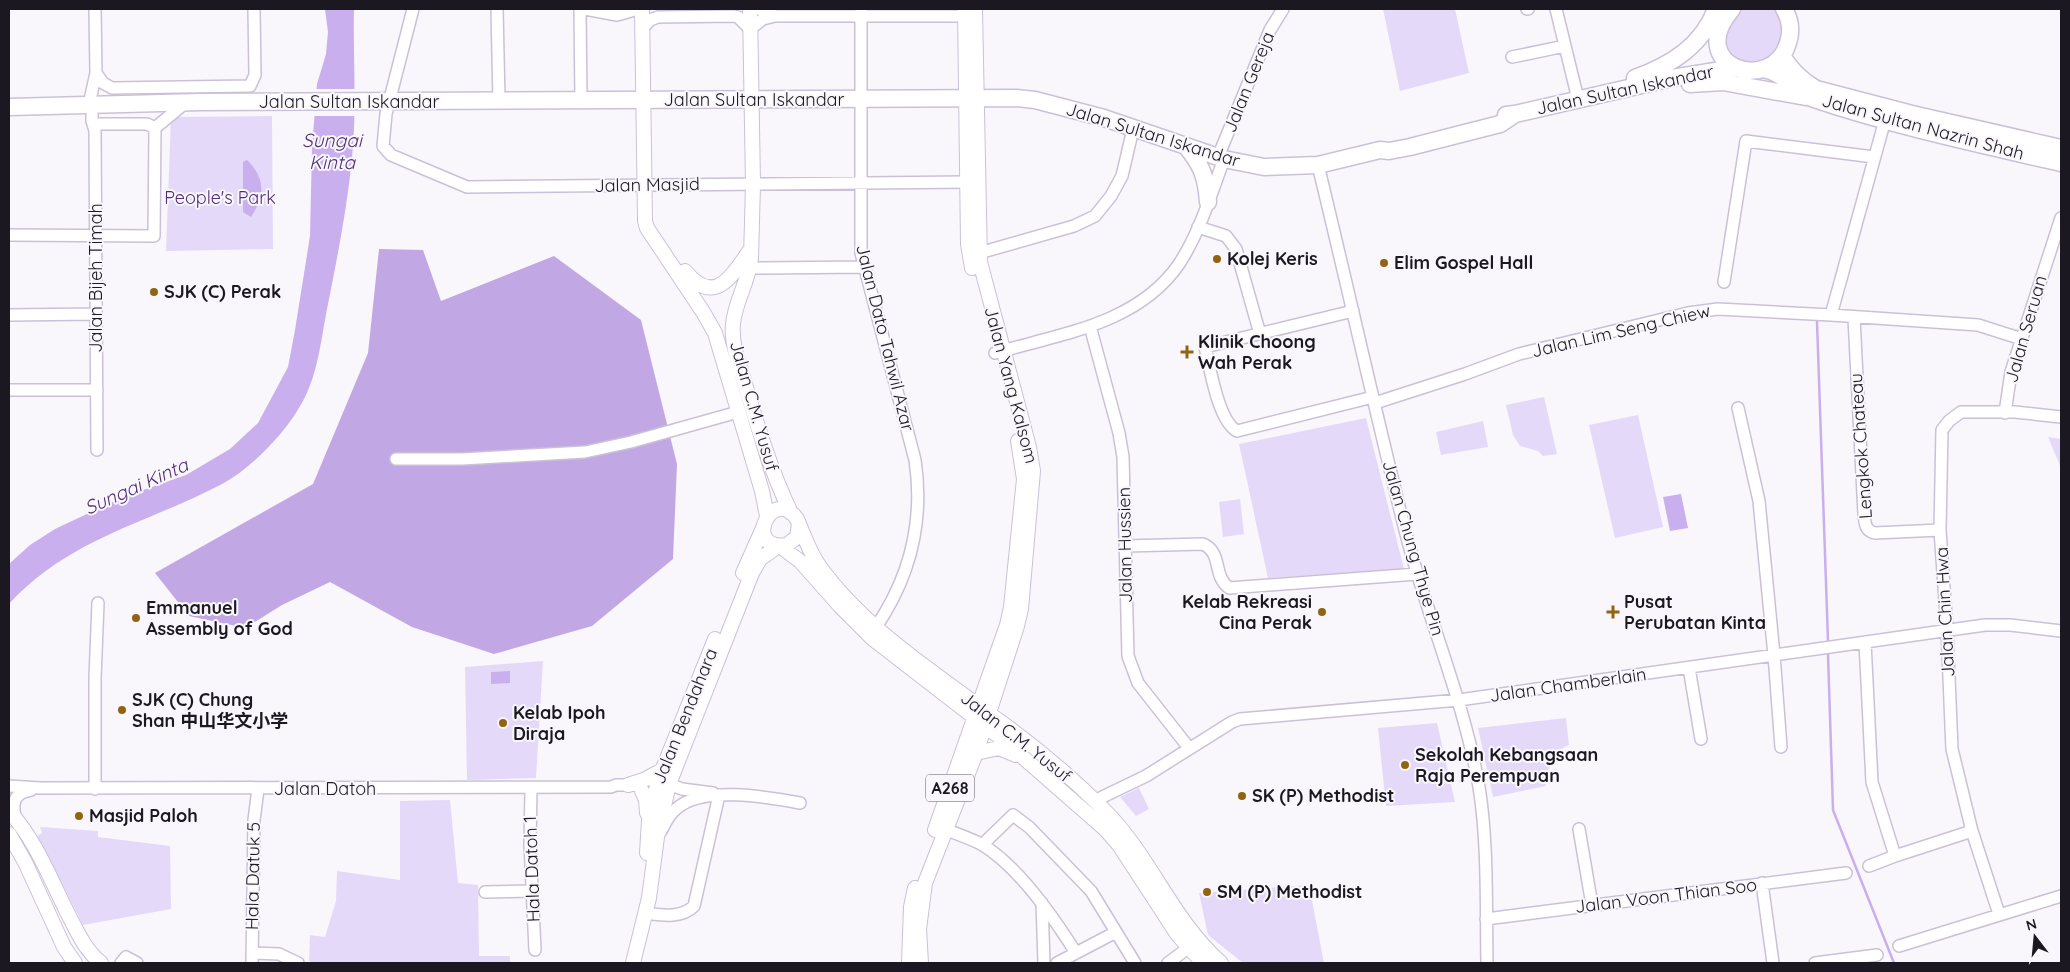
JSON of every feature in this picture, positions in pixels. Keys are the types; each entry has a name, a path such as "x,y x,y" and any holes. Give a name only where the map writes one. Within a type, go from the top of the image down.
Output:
{"highway":[{"path":"1557,104 1577,95 1625,82 1669,64 1696,41 1716,9"},
{"path":"1732,9 1720,26 1718,42 1720,53 1734,68"},
{"path":"1763,69 1773,64 1782,56 1790,36 1789,11"},
{"name":"Jalan Sultan Nazrin Shah","path":"1782,56 1797,75 1816,89 1912,114 2061,148"},
{"name":"Jalan Sultan Iskandar","path":"9,101 185,103 1016,98 1035,100 1104,118 1221,158 1264,166 1318,165 1380,150 1387,142 1408,136 1499,114 1516,114 1688,75 1734,68 1744,70 1763,69"},
{"name":"Jalan Sultan Nazrin Shah","path":"1763,69 1779,74 1811,98 1885,120 2061,163"},
{"path":"1557,104 1582,104 1647,90 1699,82 1743,84 1811,98"},
{"name":"Jalan Sultan Iskandar","path":"9,107 91,103"},
{"path":"1186,146 1202,168 1208,202"}],"main road":[{"path":"640,9 642,29 643,208 647,228 670,260 680,265 696,284 703,288 711,288 727,280 752,248"},
{"name":"Jalan C.M. Yusuf","path":"750,9 753,184 752,248 750,268 734,315 733,342 762,443 778,486 820,568 848,600 982,716 1110,834 1188,948 1203,963"},
{"path":"970,13 971,99"},
{"name":"Jalan Yang Kalsom","path":"971,99 968,182 974,254 999,352 1032,460 1034,482 1025,517 1007,625 982,716"},
{"name":"Jalan Yang Kalsom","path":"971,99 974,254"},
{"name":"Jalan C.M. Yusuf","path":"670,260 673,269 715,333 762,491 765,522"},
{"path":"776,510 782,510 795,518 799,530 792,542 779,546 765,537 765,522 776,510"},
{"name":"Jalan Bendahara","path":"656,788 684,747 765,522"},
{"name":"Jalan C.M. Yusuf","path":"779,546 801,562 840,606 873,639 982,716 1041,754 1094,801 1127,835 1191,930 1221,963"},
{"name":"Jalan Bendahara","path":"633,963 649,898 656,788 662,770 739,595 756,565 766,554 779,546"},
{"name":"A268","path":"909,963 911,907 916,882 976,753 982,716"},
{"name":"A268","path":"921,963 919,928 925,884 941,828 982,716"},
{"path":"976,753 999,748 1031,763"},
{"path":"628,785 644,780 662,770"},
{"path":"653,834 646,800 656,788"},
{"path":"12,814 29,838 84,946 101,963"},
{"path":"9,834 25,862 70,962"},
{"path":"55,888 74,943 74,952 70,962"},
{"path":"70,962 85,963"}],"street":[{"name":"Jalan Bijeh Timah","path":"95,9 96,73 91,103 92,121 96,128 97,450"},
{"path":"96,73 103,83 112,88 247,87 253,84 255,75 254,9"},
{"name":"Jalan Masjid","path":"413,9 385,101 383,146 387,152 467,187 968,182"},
{"path":"497,9 499,102"},
{"path":"580,9 581,101"},
{"path":"585,9 617,15 640,9"},
{"path":"759,9 775,16"},
{"name":"Jalan Gereja","path":"999,352 1090,326 1111,318 1153,294 1179,264 1198,227 1208,202 1221,158 1270,30 1283,9"},
{"path":"1556,9 1577,95"},
{"path":"642,29 650,20 658,17 732,16 738,17 750,29 763,18 775,16 861,12 970,13"},
{"name":"Jalan Dato Tahwil Azar","path":"861,12 860,241 864,266 915,460 919,492 916,529 906,571 876,626"},
{"path":"1512,57 1565,46"},
{"path":"116,103 101,114 96,128 148,124 155,128"},
{"path":"9,235 154,236 155,128 161,121 185,103"},
{"path":"1831,314 1885,120"},
{"path":"974,254 1074,226 1095,216 1111,196 1122,176 1133,129"},
{"path":"1724,282 1746,140 1874,157"},
{"name":"Jalan Chung Thye Pin","path":"1318,165 1417,574 1459,700 1478,785 1482,813 1487,963"},
{"name":"Jalan Seruan","path":"2005,413 2011,372 2061,218"},
{"path":"1198,227 1226,236 1232,242 1236,249 1260,334 1353,311"},
{"path":"750,268 864,266"},
{"name":"Jalan Lim Seng Chiew","path":"1260,334 1205,347 1220,406 1229,423 1237,431 1374,400 1465,374 1519,354 1688,313 1718,309 1831,314 1854,318 1978,325 2022,339"},
{"path":"9,315 96,314"},
{"name":"Lengkok Chateau","path":"1854,318 1866,527 1869,531 1876,534 1940,530"},
{"name":"Jalan Hussien","path":"1090,326 1121,441 1124,482 1126,645 1130,666 1146,695 1189,748"},
{"path":"9,390 97,390"},
{"path":"1738,408 1759,501 1774,655 1780,747"},
{"path":"396,459 462,459 585,452 631,442 738,412"},
{"name":"Jalan Chin Hwa","path":"1999,914 1972,831 1952,749 1947,630 1940,530 1942,430 1949,421 1961,412 2061,417"},
{"path":"1125,546 1203,544 1210,548 1214,554 1219,575 1223,583 1230,588 1417,574"},
{"path":"95,789 95,678 98,603"},
{"name":"Jalan Chamberlain","path":"1094,801 1144,777 1232,722 1240,719 1459,700 1997,624 2061,631"},
{"path":"1864,642 1872,782 1894,856"},
{"path":"1689,668 1700,739"},
{"name":"Jalan Datoh","path":"611,788 616,785 628,785 656,788"},
{"name":"Jalan Datoh","path":"9,786 95,789 611,788 616,790 682,788 719,795 759,796 800,803"},
{"path":"12,814 15,797 24,791 40,788"},
{"name":"Hala Datoh 1","path":"530,788 534,950"},
{"name":"Hala Datuk 5","path":"252,958 254,820 258,789"},
{"path":"645,913 682,914 689,912 694,906 719,795"},
{"name":"Jalan Datoh","path":"653,834 682,804 719,795"},
{"path":"982,845 1013,815 1029,827 1091,891 1135,963"},
{"path":"941,828 982,845 1008,867 1042,903 1076,953"},
{"path":"1579,829 1592,905"},
{"path":"1869,866 1972,831"},
{"name":"Jalan Voon Thian Soo","path":"1486,918 1846,873"},
{"path":"1762,883 1773,963"},
{"path":"485,892 532,891"},
{"path":"1899,946 2061,896"},
{"path":"1042,903 1044,963"},
{"path":"1058,963 1116,932"},
{"path":"1168,963 1188,948"},
{"path":"252,958 279,954 298,963"},
{"path":"1815,963 1877,955"},
{"path":"124,960 137,963"}],"green space":[{"path":"1383,9 1455,9 1469,73 1400,91"},
{"path":"1738,9 1775,9 1779,14 1782,28 1780,42 1772,54 1762,61 1744,65 1725,53 1724,27"},
{"name":"People's Park","path":"272,116 273,249 166,251 171,117"},
{"path":"1544,397 1557,454 1543,456 1538,451 1520,446 1513,435 1506,405"},
{"path":"1638,415 1663,527 1615,538 1589,425"},
{"path":"1366,418 1404,569 1268,578 1239,444"},
{"path":"1483,421 1488,447 1441,455 1436,432"},
{"path":"2048,437 2061,439 2061,468"},
{"path":"1240,499 1244,534 1223,537 1219,502"},
{"name":"Kelab Ipoh Diraja","path":"543,661 536,778 467,780 465,667"},
{"path":"1566,718 1569,745 1557,751 1544,779 1546,786 1493,797 1478,728"},
{"path":"1437,723 1455,802 1386,806 1378,728"},
{"path":"1139,788 1149,809 1136,816 1120,797"},
{"path":"450,800 458,883 478,885 479,956 510,956 510,963 313,963 309,961 310,935 325,937 336,901 337,871 400,880 400,801"},
{"path":"40,827 98,831 98,837 170,846 171,909 83,925 37,836 42,833"},
{"path":"1309,885 1324,963 1243,963 1208,935 1199,893"}],"shaded area":[{"path":"379,249 423,250 441,301 554,256 641,320 677,464 673,559 592,626 494,654 412,627 330,582 282,605 245,628 189,616 155,573 313,484 368,353"}],"water":[{"name":"Sungai Kinta","path":"325,9 354,9 355,102 353,140 345,215 321,344 316,368 303,401 279,436 235,476 196,497 84,547 32,581 9,604 9,564 30,545 55,529 123,497 186,475 230,449 258,423 288,367 310,236 312,148 317,84 326,54 328,32"},
{"path":"247,160 258,174 261,188 259,202 251,217 243,212 243,162"},
{"path":"1681,494 1688,528 1670,531 1663,497"},
{"path":"510,671 510,683 491,684 491,672"}],"pier":[{"path":"314,89 356,89 356,116 312,116"}],"waterway":[{"path":"1817,322 1828,641"},
{"path":"1828,654 1833,810 1894,963"}],"place":[{"name":"Kolej Keris","path":"1217,259"},
{"name":"Elim Gospel Hall","path":"1384,263"},
{"name":"SJK (C) Perak","path":"154,292"},
{"name":"Klinik Choong Wah Perak","path":"1187,352"},
{"name":"Kelab Rekreasi Cina Perak","path":"1322,612"},
{"name":"Pusat Perubatan Kinta","path":"1613,612"},
{"name":"Emmanuel Assembly of God","path":"136,618"},
{"name":"SJK (C) Chung Shan 中山华文小学","path":"122,710"},
{"name":"Kelab Ipoh Diraja","path":"503,723"},
{"name":"Sekolah Kebangsaan Raja Perempuan","path":"1405,765"},
{"name":"SK (P) Methodist","path":"1242,796"},
{"name":"Masjid Paloh","path":"79,816"},
{"name":"SM (P) Methodist","path":"1207,892"}]}
